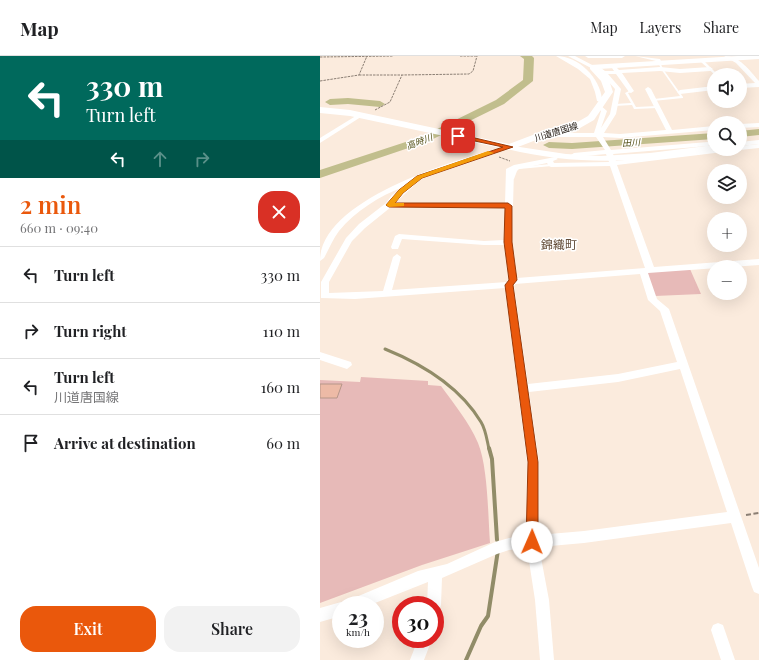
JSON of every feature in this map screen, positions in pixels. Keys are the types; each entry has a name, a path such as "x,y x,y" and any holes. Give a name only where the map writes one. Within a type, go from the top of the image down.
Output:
{"main road":[{"path":"594,68 616,69 660,66 730,57 759,57"},
{"name":"川道唐国線","path":"506,146 577,126 591,118 609,92 605,80 594,68"},
{"path":"320,110 365,116 506,146"}],"street":[{"path":"559,56 578,67 594,79 600,91 599,100 604,111 597,130 609,156 646,270 652,300 664,309 759,587"},
{"path":"571,56 580,59 604,73 618,90 613,117 600,136"},
{"path":"580,59 588,56 622,56"},
{"path":"638,56 658,60 660,66 680,71 707,69"},
{"path":"730,57 738,62 759,84"},
{"path":"604,73 616,69 631,91"},
{"path":"747,85 759,84"},
{"path":"648,89 670,132"},
{"path":"680,92 707,89"},
{"path":"320,140 365,116"},
{"path":"747,126 759,125"},
{"path":"541,135 620,136 707,129"},
{"path":"699,130 707,140"},
{"path":"747,143 759,142"},
{"path":"320,258 339,227 366,203 405,182 506,146 554,155 609,156 707,146"},
{"path":"547,660 542,600 532,542 533,462 511,283 508,242 510,168 552,161 586,166 609,156 707,146"},
{"path":"747,147 759,146"},
{"path":"574,155 620,157 707,147"},
{"path":"419,177 395,197 389,205 362,226 349,240 325,282 324,296 387,294 646,270 759,262"},
{"path":"389,205 508,206"},
{"path":"395,247 399,236 484,243 508,242"},
{"path":"387,294 397,257"},
{"path":"320,356 347,365"},
{"path":"523,389 618,378 682,364"},
{"path":"375,596 418,578 469,561 495,548 734,517"},
{"path":"434,596 435,573"},
{"path":"320,615 332,612"},
{"path":"718,630 728,660"},
{"path":"417,660 422,648"}],"lane":[{"path":"701,60 709,68"},
{"path":"654,100 682,97 680,92 660,66"},
{"path":"631,91 626,93 635,108 657,107"},
{"path":"616,105 633,104"}],"path":[{"path":"359,75 367,56"},
{"path":"320,57 393,56"},
{"path":"320,80 359,75 469,74 473,71 477,56 460,56"},
{"path":"365,116 390,102 402,75"}],"shaded area":[{"path":"690,269 701,294 655,296 646,274 648,271"},
{"path":"361,377 428,381 428,385 441,386 461,413 478,443 484,465 490,543 422,565 339,596 332,596 332,599 320,603 320,380 360,382"}],"building":[{"path":"320,384 342,384 337,398 320,398"}],"waterway":[{"name":"高時川","path":"320,174 425,139 500,102 528,81 529,58 525,56"},
{"name":"田川","path":"330,102 348,101 380,104"},
{"name":"田川","path":"747,133 759,132"},
{"name":"田川","path":"549,145 572,146 707,136"},
{"path":"385,349 426,369 451,387 472,409 483,425 489,449"},
{"path":"489,448 492,459 497,540"},
{"path":"466,660 481,626 488,616 498,550"}],"slow traffic":[{"path":"402,205 389,205 395,197 419,177 491,153"}],"district":[{"name":"錦織町","path":"559,244"}],"route":[{"path":"458,136 510,147 419,177 395,197 389,205 454,204 508,206 508,242 513,280 509,285 533,462 532,542"}]}
